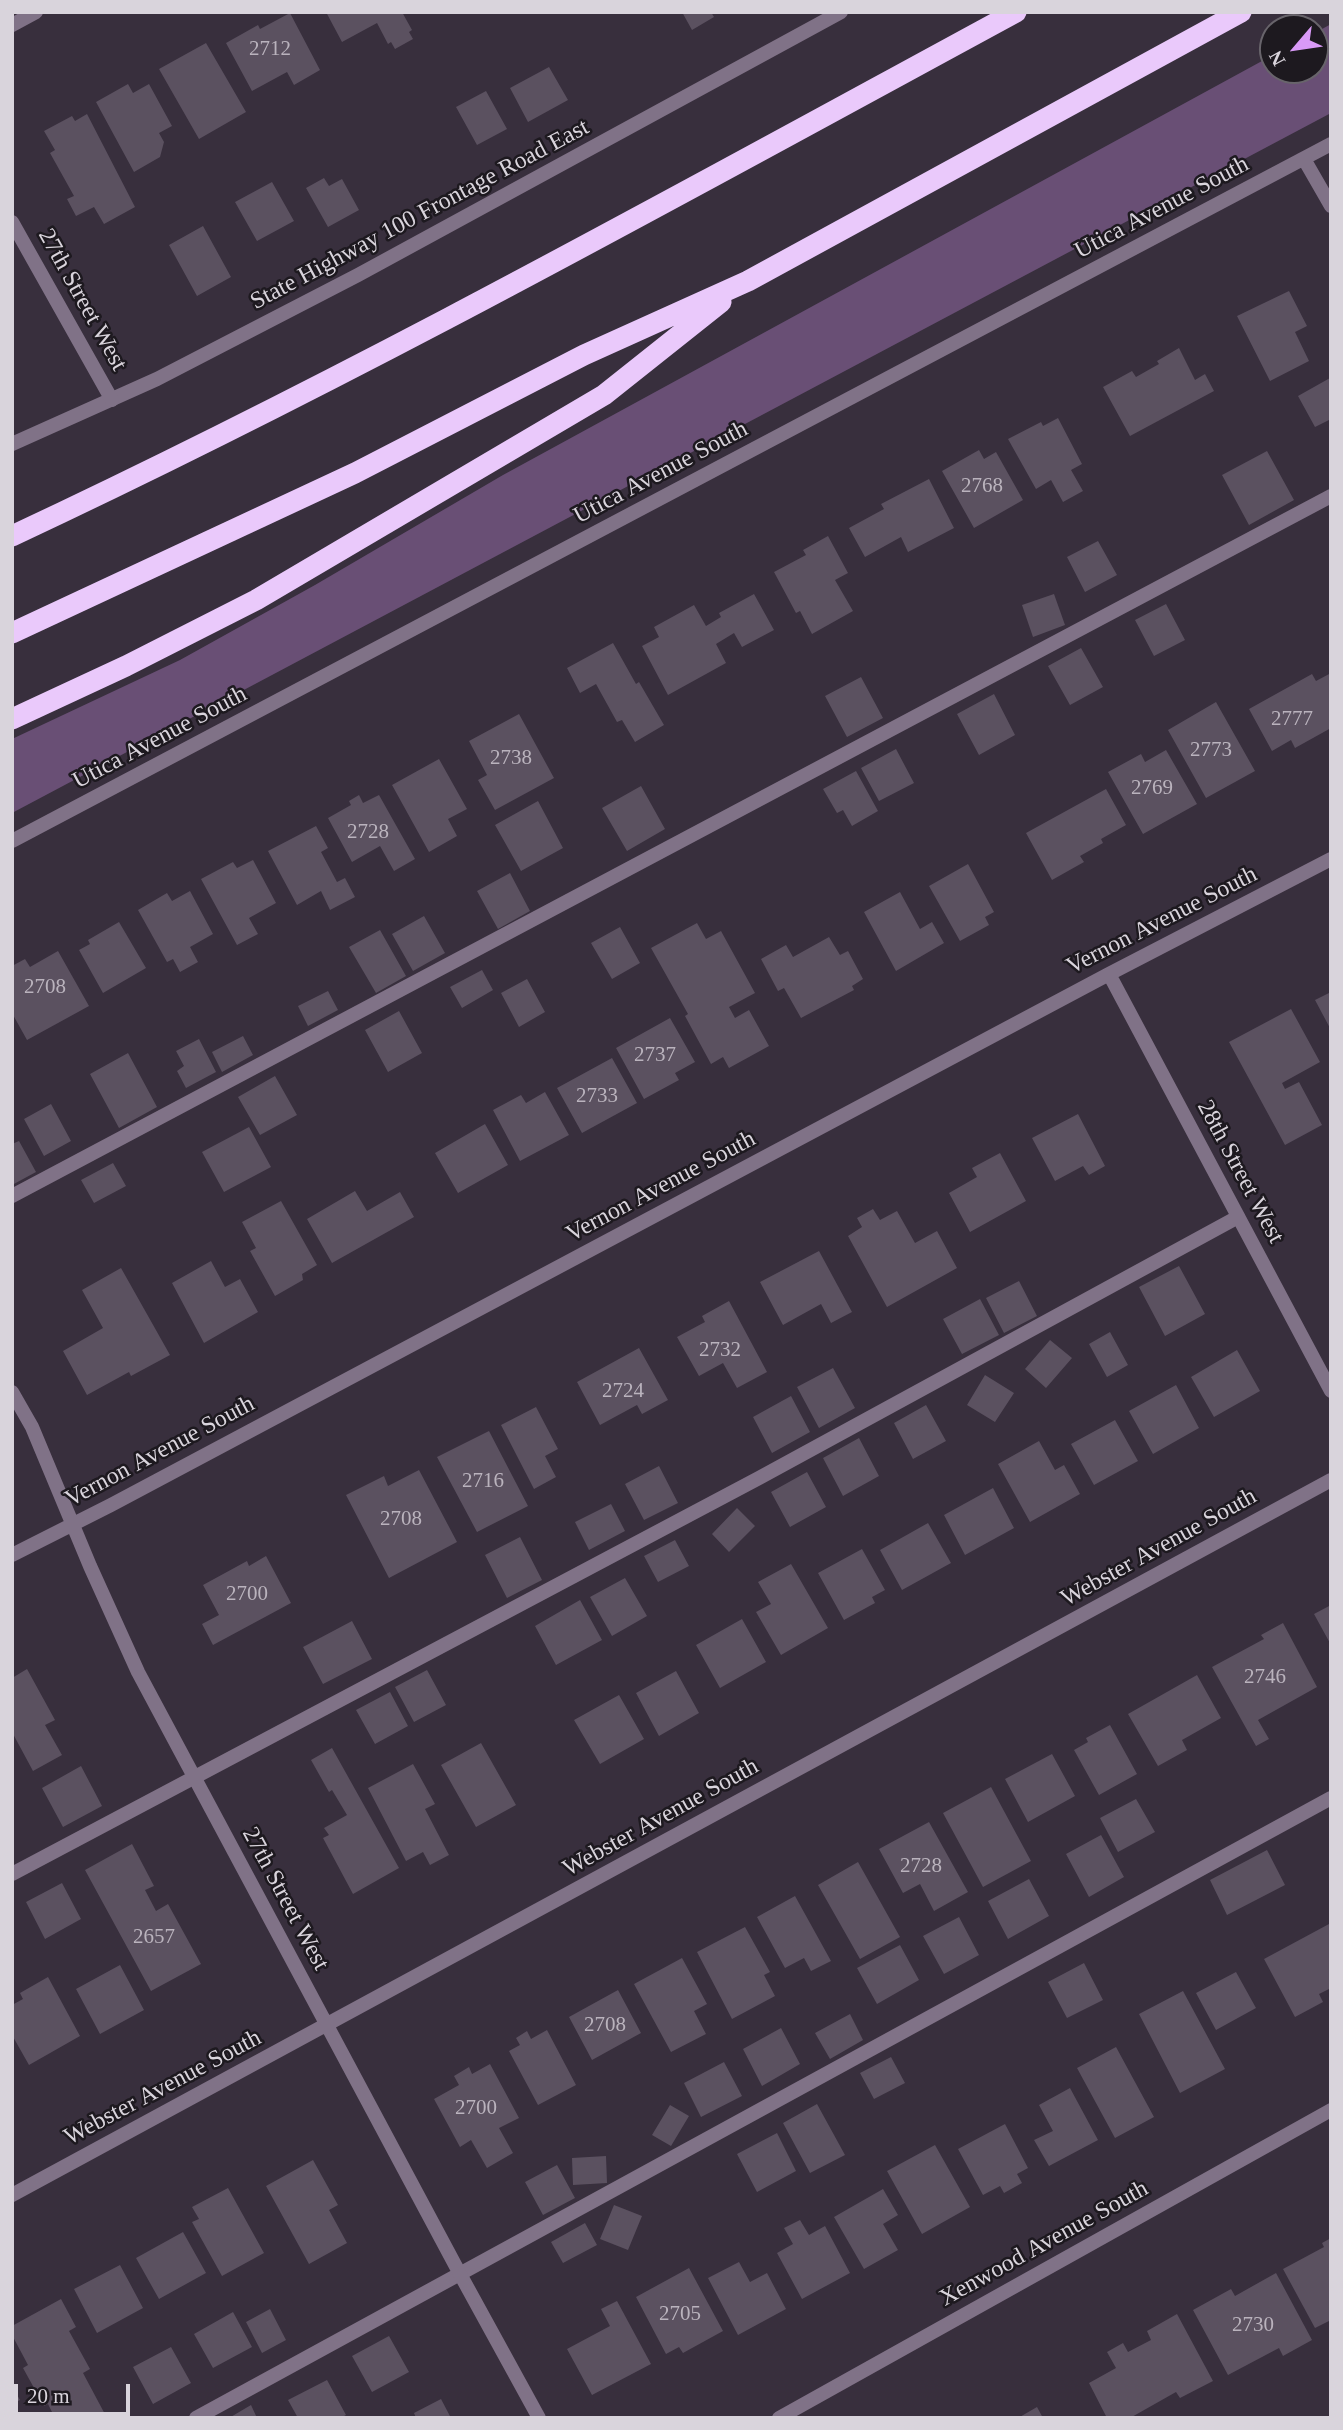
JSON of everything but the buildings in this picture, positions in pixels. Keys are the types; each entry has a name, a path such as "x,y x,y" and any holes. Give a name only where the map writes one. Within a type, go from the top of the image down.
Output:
{"highway":[{"path":"12,537 180,457 504,290 1016,12"},
{"path":"12,633 355,473 584,355 748,281 1241,12"},
{"path":"12,719 126,666 256,600 604,395 748,281"}],"street":[{"path":"12,25 36,12"},
{"name":"State Highway 100 Frontage Road East","path":"12,444 157,379 370,269 841,12"},
{"name":"Utica Avenue South","path":"12,841 1331,144"},
{"path":"1304,159 1331,206"},
{"name":"27th Street West","path":"12,222 112,400"},
{"path":"12,1196 1331,496"},
{"name":"Vernon Avenue South","path":"12,1555 1331,859"},
{"name":"28th Street West","path":"1109,974 1331,1391"},
{"path":"12,1874 771,1472 1238,1217"},
{"name":"27th Street West","path":"12,1391 32,1427 138,1672 539,2418"},
{"name":"Webster Avenue South","path":"12,2195 1331,1480"},
{"path":"196,2418 1331,1798"},
{"name":"Xenwood Avenue South","path":"779,2418 1331,2110"}],"shaded area":[{"path":"1331,24 1331,113 12,813 12,739 180,660 503,475 1259,63 1259,84 1329,84"}]}
